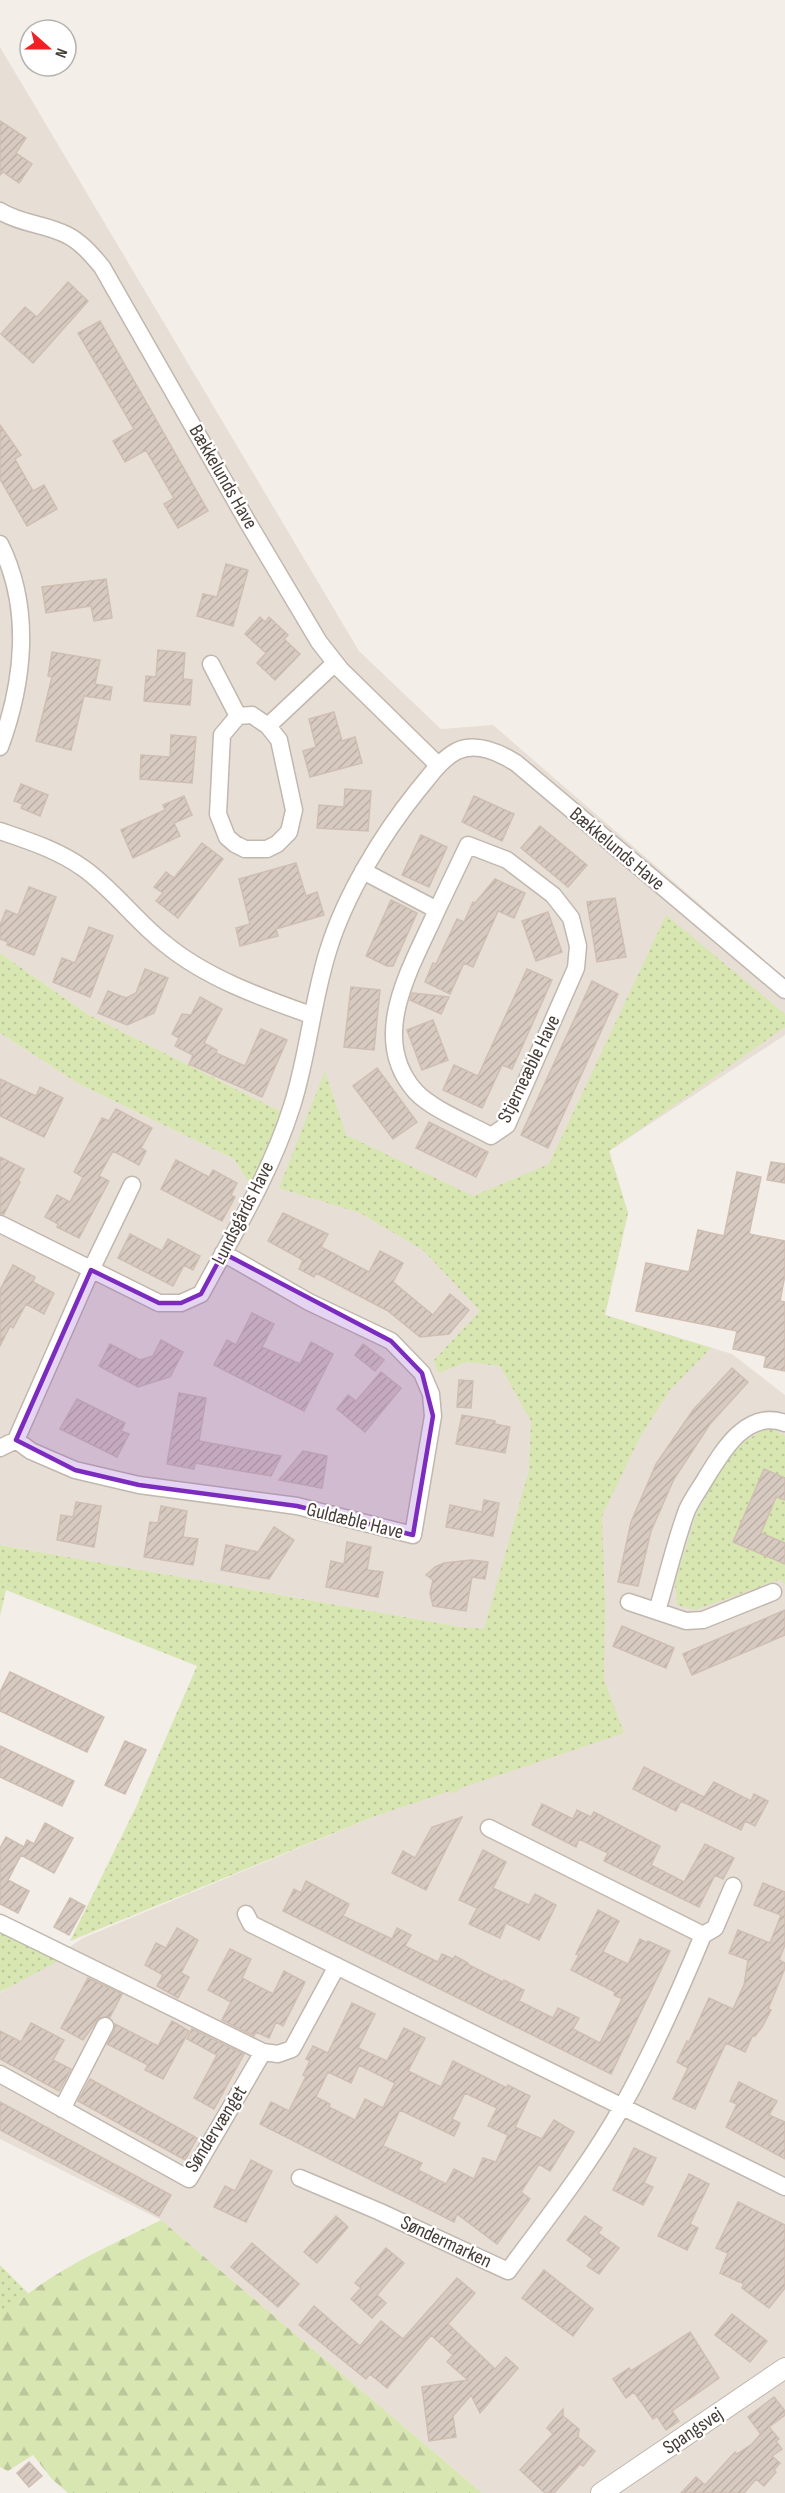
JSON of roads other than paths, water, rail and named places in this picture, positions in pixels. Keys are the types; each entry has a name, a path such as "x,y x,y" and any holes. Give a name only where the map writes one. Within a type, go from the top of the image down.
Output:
{"street":[{"name":"Bækkelunds Have","path":"0,211 13,219 67,235 88,250 102,267 319,642 335,663 438,765"},
{"path":"0,544 18,598 21,634 19,673 12,714 0,747"},
{"path":"268,726 335,663"},
{"path":"211,664 238,716"},
{"path":"252,715 268,726 279,740 294,810 289,832 277,844 267,849 245,849 227,837 218,814 222,735 238,716 252,715"},
{"name":"Bækkelunds Have","path":"311,1016 328,950 363,871 397,816 438,765 458,751 477,747 502,754 785,990"},
{"path":"0,831 56,851 85,869 164,944 207,970 242,990 311,1016"},
{"name":"Stjerneæble Have","path":"468,845 507,860 553,895 571,918 578,946 576,968 507,1125 491,1136 417,1094 401,1071 394,1048 393,1024 402,991 437,910 468,845"},
{"path":"363,871 437,910"},
{"name":"Lundsgårds Have","path":"0,1224 159,1303 181,1303 201,1294 270,1165 292,1106 311,1016"},
{"path":"0,1448 16,1440 91,1270 132,1185"},
{"name":"Guldæble Have","path":"16,1440 31,1451 75,1470 139,1485 297,1506 413,1535 433,1416 431,1394 422,1373 391,1341 309,1302 223,1253"},
{"path":"657,1611 688,1507 720,1455 740,1432 759,1422 774,1419 785,1423"},
{"path":"629,1602 686,1621 703,1620 774,1592"},
{"path":"489,1828 704,1935"},
{"name":"Søndermarken","path":"300,2178 508,2271 575,2180 622,2106 669,2019 704,1935 715,1928 733,1886"},
{"path":"246,1914 251,1924 785,2187"},
{"path":"0,1923 263,2052 278,2054 292,2049 337,1966"},
{"path":"62,2109 105,2026"},
{"name":"Søndervænget","path":"0,2074 189,2180 263,2052"},
{"name":"Spangsvej","path":"601,2493 785,2368"}]}
